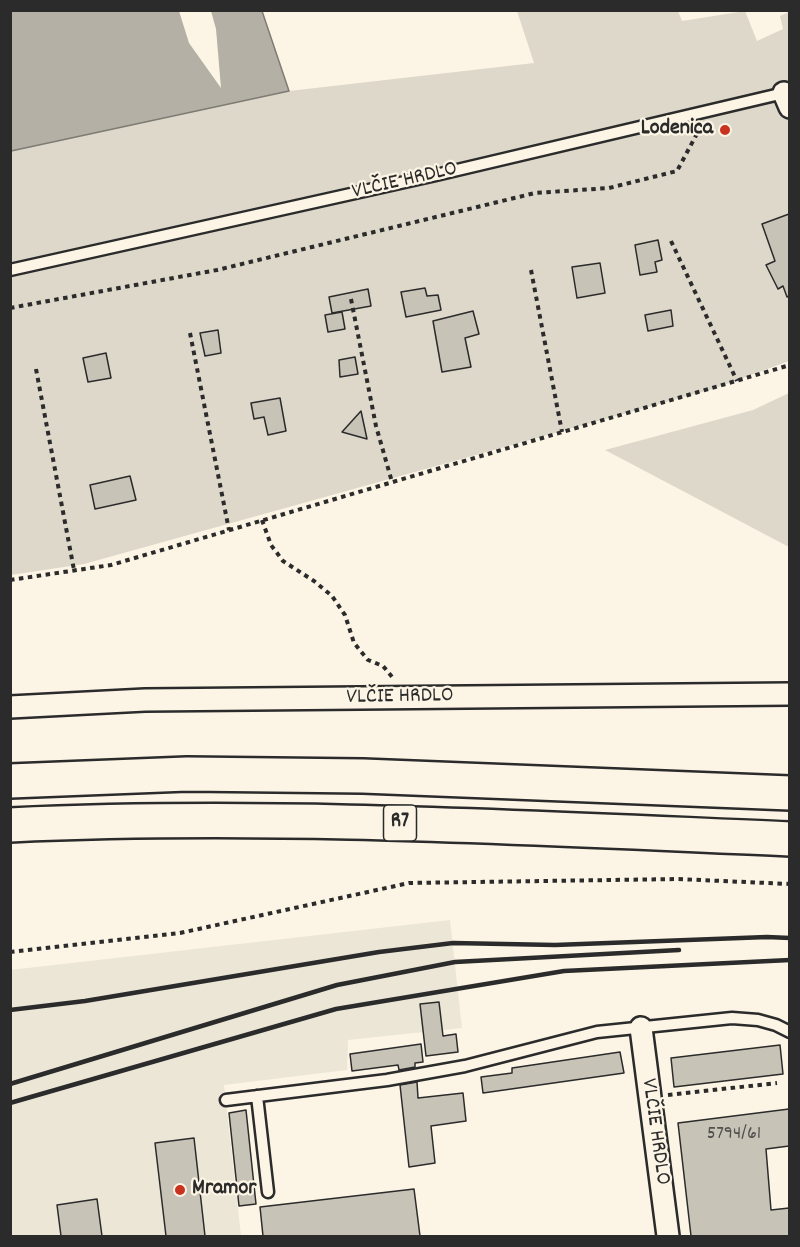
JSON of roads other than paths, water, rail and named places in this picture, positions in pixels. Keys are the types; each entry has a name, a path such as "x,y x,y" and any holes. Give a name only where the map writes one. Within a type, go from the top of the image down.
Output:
{"highway":[{"name":"R7","path":"22,781 187,774 363,776 789,794"},
{"name":"R7","path":"10,825 186,820 359,822 789,839"}],"street":[{"name":"VLČIE HRDLO","path":"10,707 145,700 789,694"},
{"name":"VLČIE HRDLO","path":"640,1028 668,1236"}],"lane":[{"name":"VLČIE HRDLO","path":"10,270 708,112 787,100"},
{"path":"226,1100 387,1080 465,1066 597,1032 732,1018 758,1020 776,1025 789,1032"},
{"path":"257,1096 268,1192"}],"railway":[{"path":"10,1010 85,1001 379,952 453,943 555,945 790,938"},
{"path":"10,1084 337,985 455,962 679,950"},
{"path":"10,1103 336,1009 564,971 790,960"}],"place":[{"name":"Lodenica","path":"725,130"},
{"name":"Mramor","path":"180,1190"}]}
